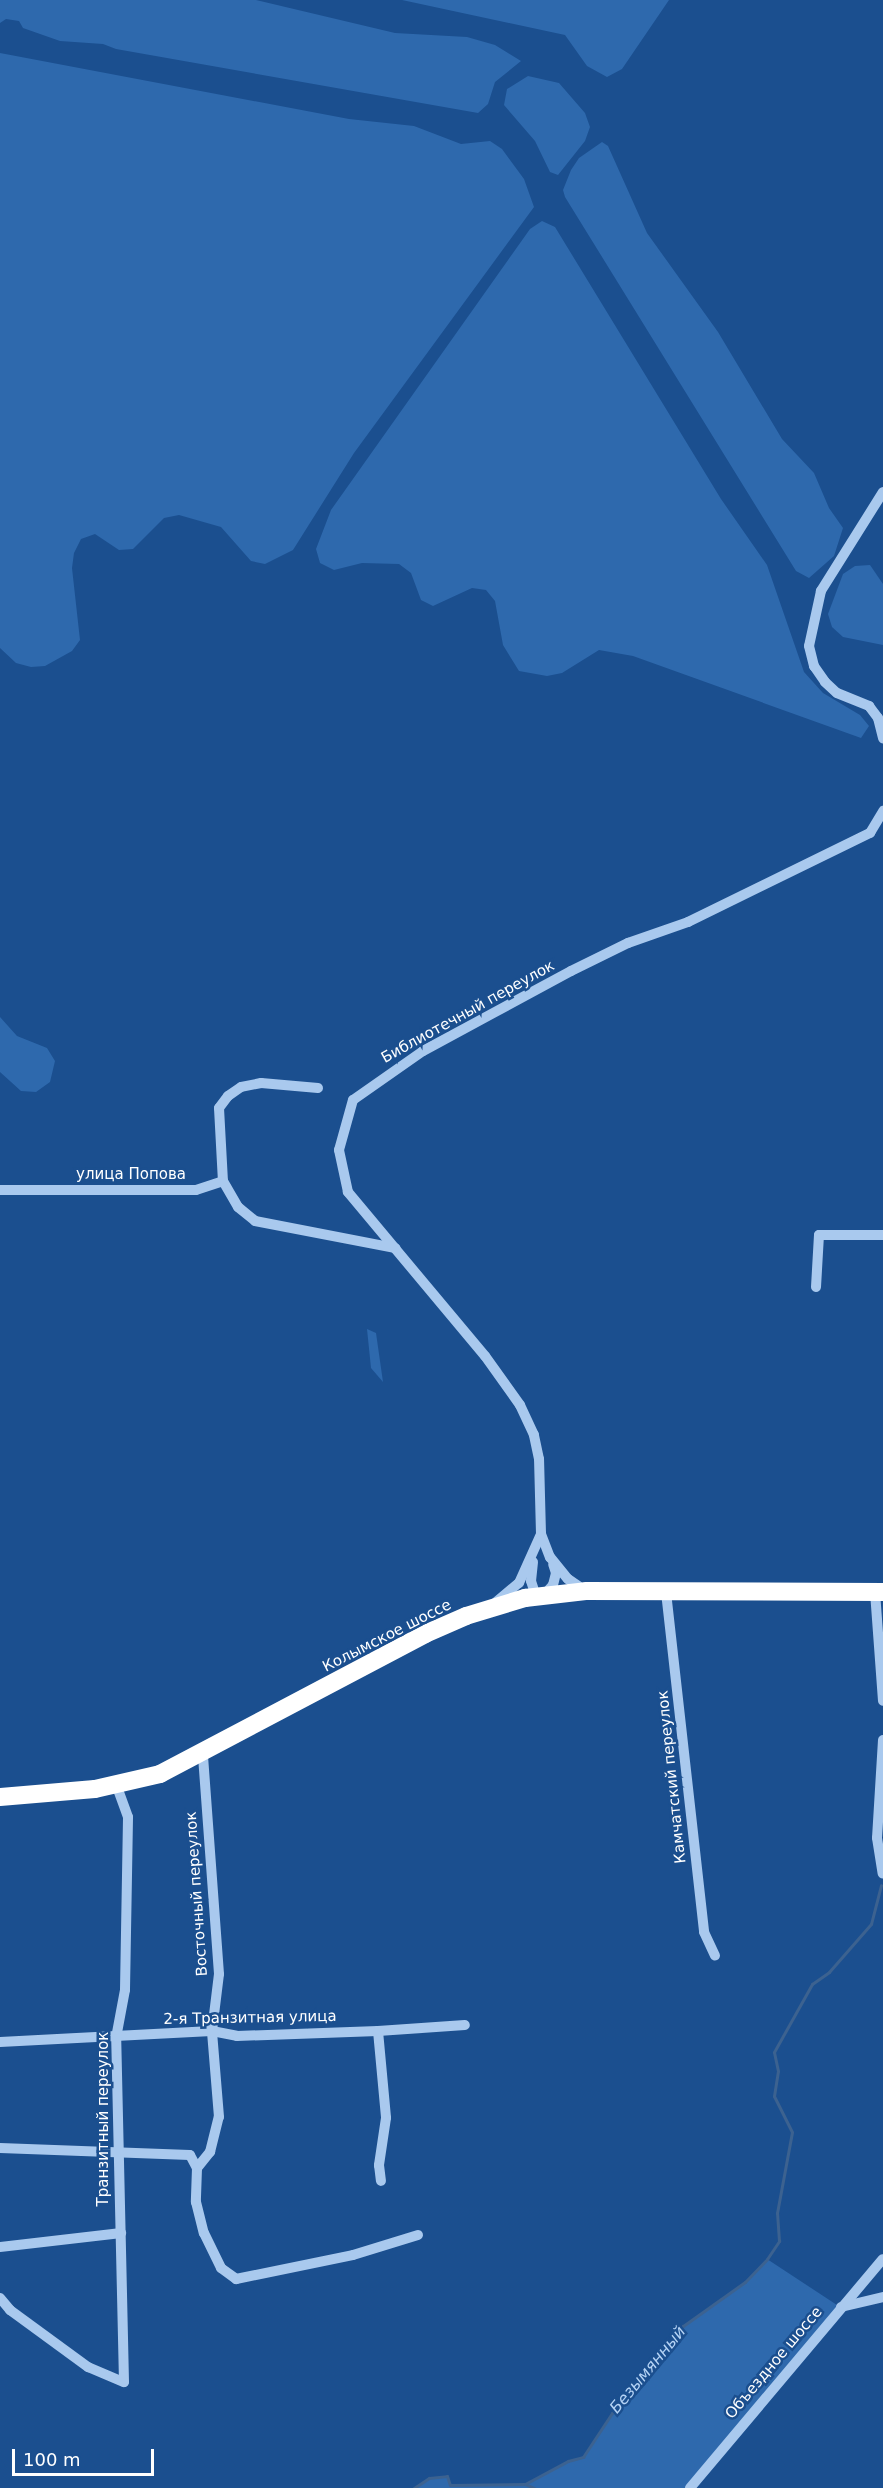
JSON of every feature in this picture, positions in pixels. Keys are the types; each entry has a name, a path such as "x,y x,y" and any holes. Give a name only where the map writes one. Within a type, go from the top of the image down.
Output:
{"highway":[{"name":"Колымское шоссе","path":"0,1797 117,1786 160,1774 203,1755 402,1645 490,1608 540,1595 586,1592 879,1592"}],"street":[{"path":"883,492 821,591 809,646 814,666 825,682 837,693 859,699 878,718 883,738"},
{"name":"Библиотечный переулок","path":"490,1608 519,1583 534,1555 540,1534 539,1459 529,1420 485,1356 398,1249 348,1192 342,1175 339,1150 345,1119 353,1100 364,1089 423,1051 590,962 628,943 688,922 870,833 883,811"},
{"path":"318,1088 261,1083 241,1087 228,1096 219,1107 223,1181 238,1208 255,1221 381,1242 398,1249"},
{"name":"улица Попова","path":"0,1190 196,1190 223,1181"},
{"path":"816,1287 819,1236 883,1235"},
{"name":"Библиотечный переулок","path":"540,1534 550,1557 568,1579 586,1592"},
{"path":"534,1555 531,1581 540,1595 553,1585 556,1573 550,1557"},
{"name":"Камчатский переулок","path":"666,1592 704,1932 715,1956"},
{"path":"879,1592 883,1701"},
{"path":"883,1740 877,1838 883,1874"},
{"name":"Восточный переулок","path":"197,2168 210,2152 219,2117 212,2031 219,1974 203,1755"},
{"name":"Транзитный переулок","path":"0,2298 10,2310 88,2367 124,2382 116,2038 125,1990 128,1817 117,1786"},
{"name":"2-я Транзитная улица","path":"0,2042 116,2038 212,2031 237,2036 378,2031 465,2025"},
{"path":"378,2031 386,2118 379,2165 381,2181"},
{"path":"0,2148 190,2155 197,2168 196,2202 204,2233 221,2268 236,2279 353,2255 417,2235"},
{"path":"0,2247 121,2233"},
{"name":"Объездное шоссе","path":"690,2488 840,2307 883,2259"},
{"path":"840,2307 883,2297"}],"shaded area":[{"path":"0,0 256,0 395,33 467,37 495,45 521,61 495,82 488,104 478,113 116,49 103,44 60,41 23,28 19,21 6,19 0,23"},
{"path":"402,0 669,0 622,69 607,77 587,66 565,35"},
{"path":"0,53 349,119 414,126 461,144 490,141 502,149 524,179 534,207 354,453 293,550 265,564 251,561 221,527 179,515 164,518 133,549 119,550 95,534 81,539 74,553 72,568 80,640 72,651 45,666 31,667 16,663 0,648"},
{"path":"528,76 559,83 585,113 590,127 585,141 558,175 550,172 535,141 504,105 507,89"},
{"path":"602,142 608,146 647,233 718,332 782,439 814,473 829,508 843,528 834,556 809,578 796,571 565,197 563,190 579,158"},
{"path":"542,221 555,227 721,499 767,565 804,672 823,693 860,715 869,726 861,738 633,656 599,650 562,673 547,676 519,671 503,645 495,601 486,590 472,588 433,606 421,600 411,573 399,564 362,563 334,570 320,563 316,549 331,510 530,229"},
{"path":"870,565 883,584 883,645 843,637 832,627 828,614 843,574 855,566"},
{"path":"0,1017 17,1036 47,1048 55,1061 50,1082 36,1092 21,1091 0,1072"},
{"path":"367,1329 376,1333 383,1382 371,1368"},
{"path":"767,2259 840,2307 690,2488 414,2488 429,2478 447,2476 450,2485 525,2484 568,2461 583,2457 612,2413 662,2359 683,2326 745,2282"}],"waterway":[{"name":"Безымянный","path":"414,2488 429,2478 447,2476 450,2485 525,2484 568,2461 583,2457 612,2413 662,2359 683,2326 745,2282 767,2259 779,2241 777,2213 792,2132 774,2096 778,2071 774,2052 812,1984 829,1972 871,1924 881,1885"},
{"name":"Безымянный","path":"525,2484 534,2488"}]}
